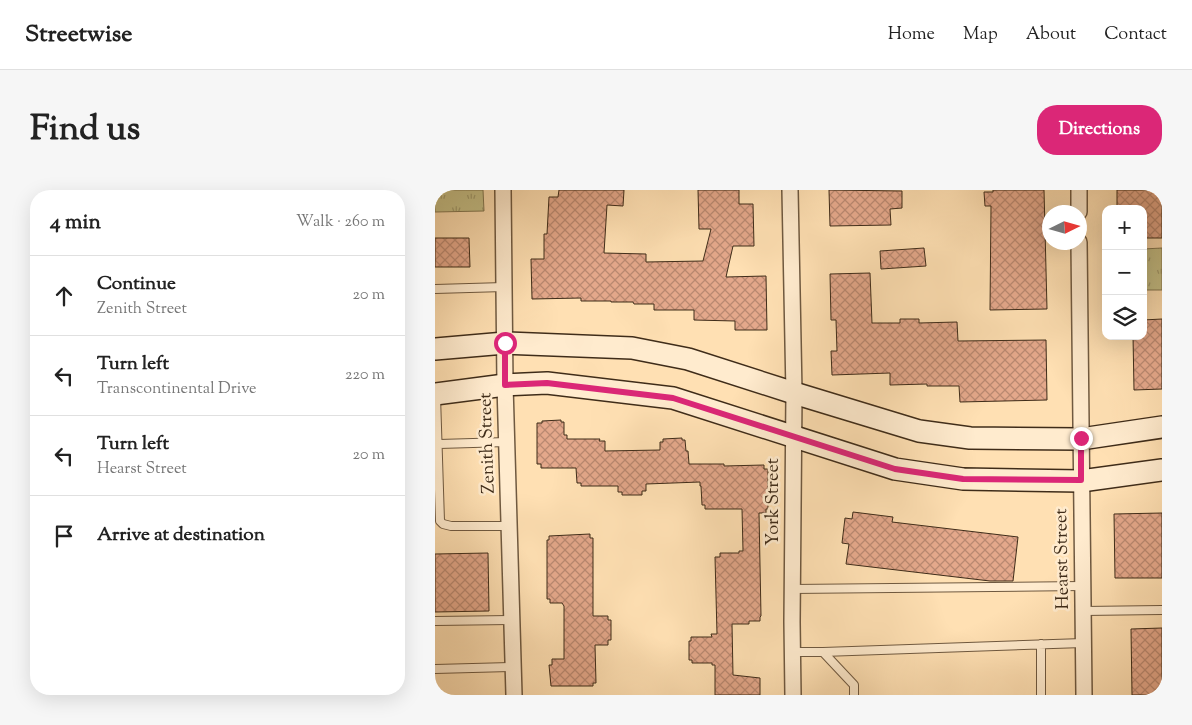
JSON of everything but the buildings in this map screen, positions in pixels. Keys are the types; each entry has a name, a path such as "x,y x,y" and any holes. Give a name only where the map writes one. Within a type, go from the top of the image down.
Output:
{"street":[{"name":"Zenith Street","path":"503,190 505,385 514,695"},
{"name":"York Street","path":"790,190 794,394 793,695"},
{"path":"1079,190 1079,205"},
{"name":"Hearst Street","path":"1079,250 1084,695"},
{"path":"435,349 505,343 632,348 687,359 794,394 919,431 970,438 1081,438 1162,427"},
{"path":"435,394 505,385 547,383 673,398 895,469 963,479 1081,480 1162,470"}],"lane":[{"path":"435,289 504,287"},
{"path":"435,394 439,444 441,521 443,524 451,526 509,526"},
{"path":"439,444 507,442"},
{"path":"792,589 1083,586"},
{"path":"1083,611 1162,610"},
{"path":"435,621 512,620"},
{"path":"792,652 1083,643"},
{"path":"1041,644 1041,695"},
{"path":"823,652 854,685 854,695"},
{"path":"435,669 513,667"}],"green space":[{"path":"435,190 483,190 484,211 435,212"},
{"path":"1162,248 1162,290 1147,290 1147,249"}],"route":[{"path":"505,343 505,385 547,383 673,398 895,469 963,479 1081,480 1081,438"}]}
